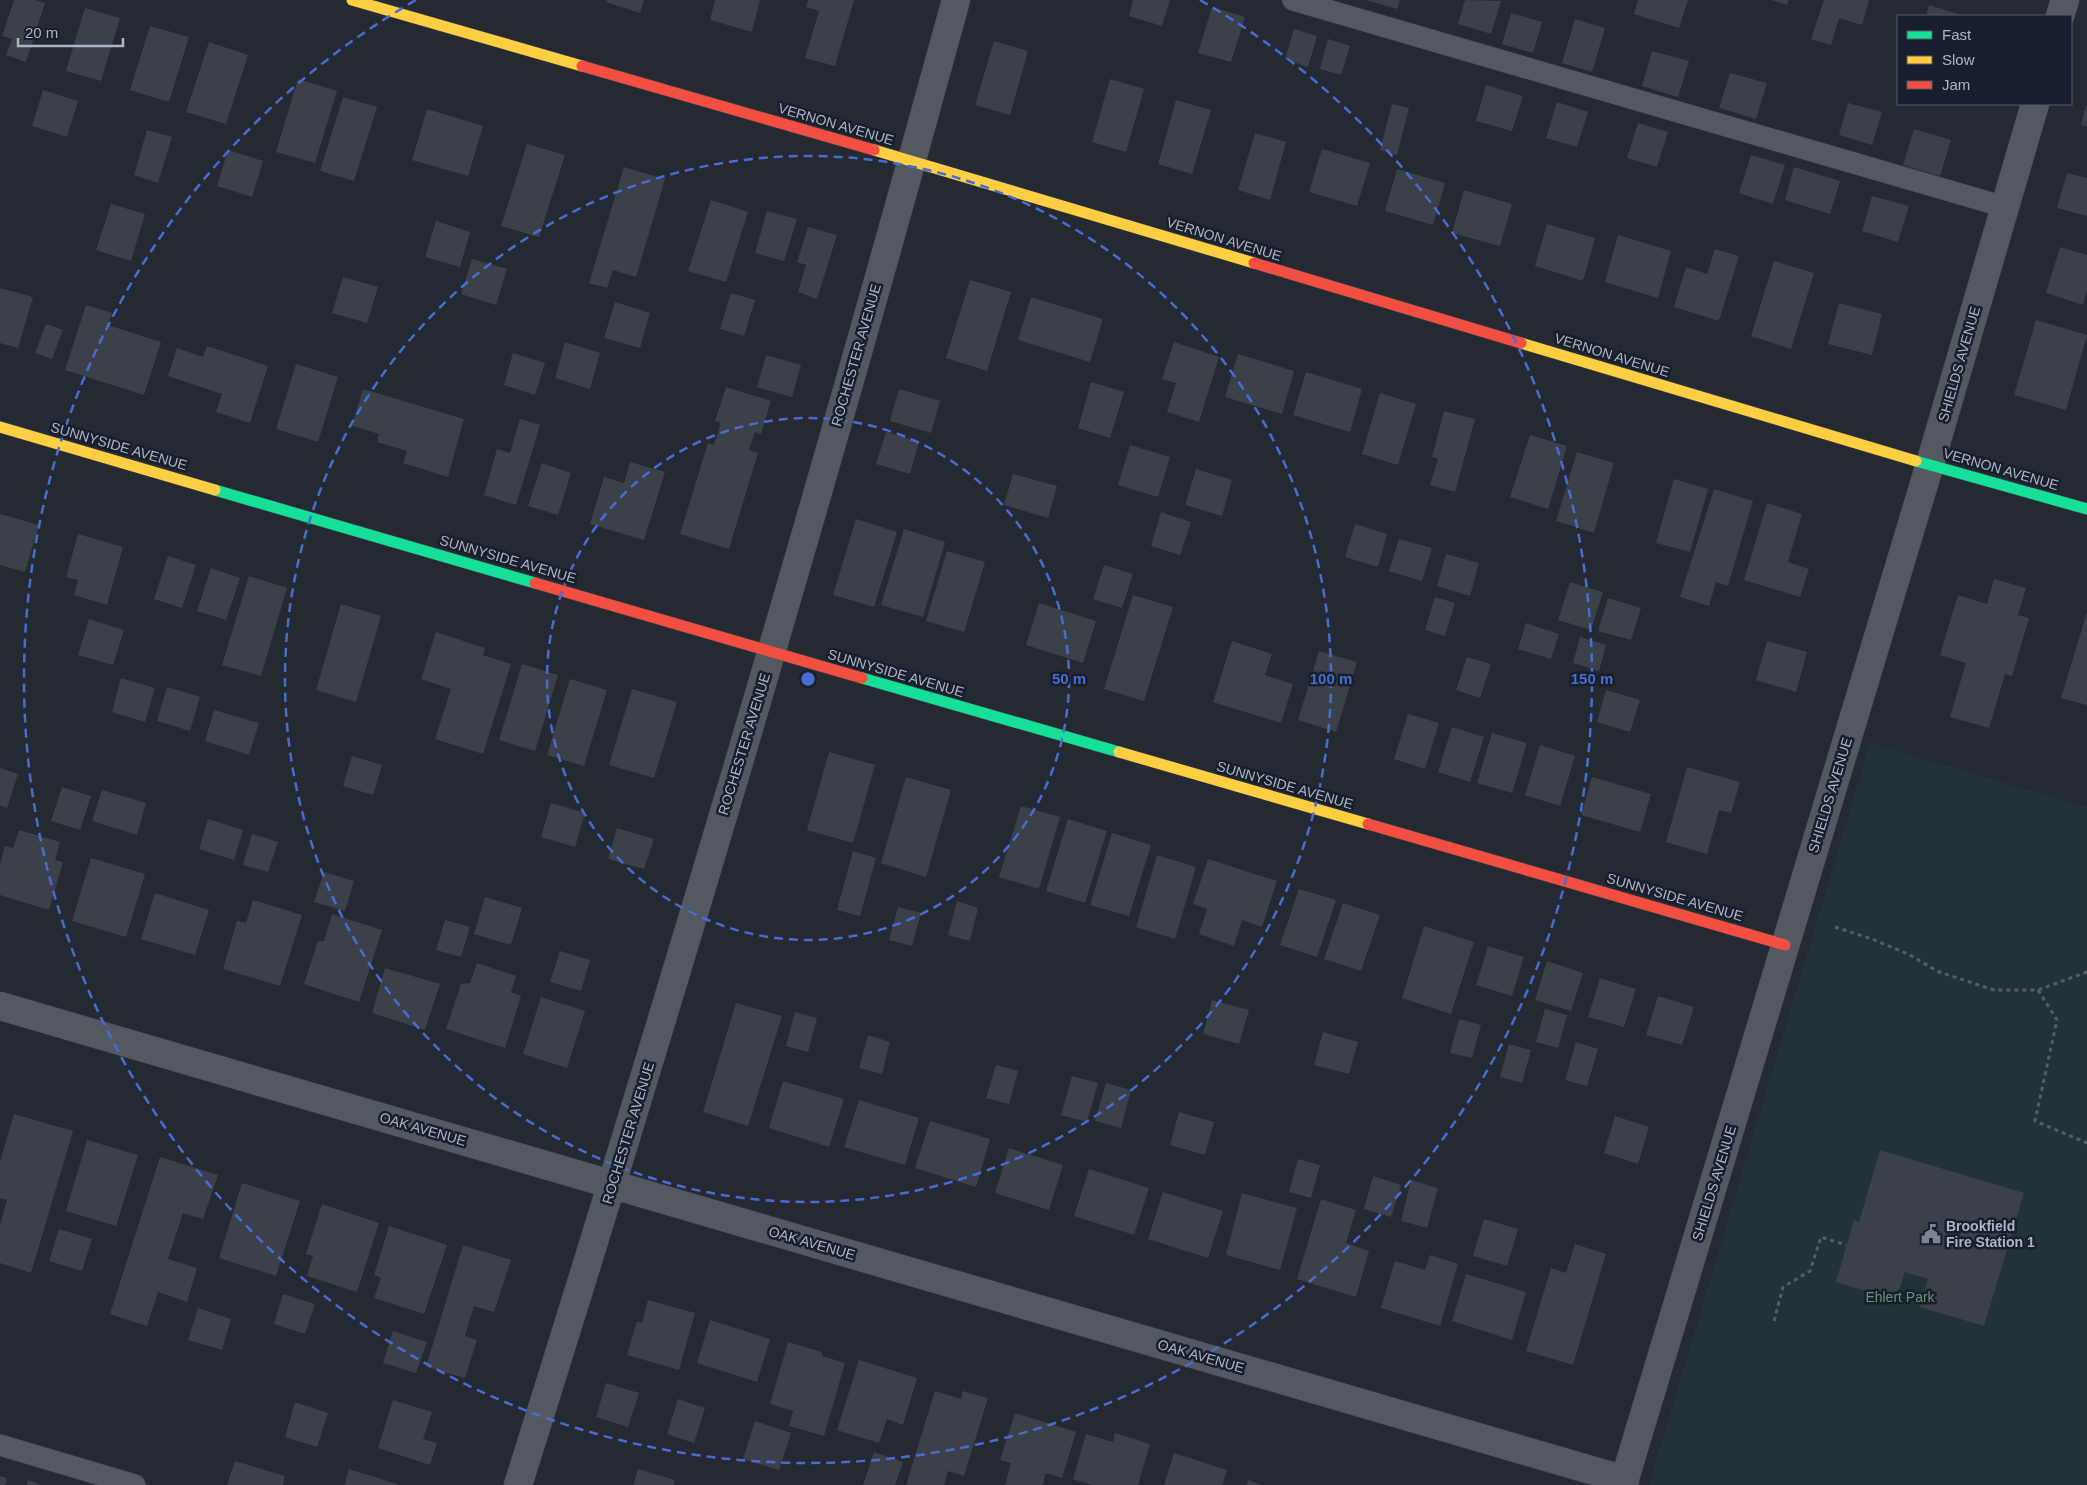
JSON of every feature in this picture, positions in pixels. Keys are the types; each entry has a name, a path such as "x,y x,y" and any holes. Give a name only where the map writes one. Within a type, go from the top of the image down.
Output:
{"street":[{"name":"VERNON AVENUE","path":"352,0 912,161 2087,509"},
{"name":"ROCHESTER AVENUE","path":"518,1485 612,1185 772,652 956,0"},
{"path":"2060,15 2064,0"},
{"name":"SHIELDS AVENUE","path":"1624,1482 1930,464 2034,105"},
{"name":"SUNNYSIDE AVENUE","path":"0,427 1785,945"},
{"name":"OAK AVENUE","path":"0,1006 1624,1482"}],"lane":[{"path":"1293,0 2005,207"},
{"path":"0,1445 135,1485"}],"path":[{"path":"1835,927 1899,950 1939,972 1994,990 2038,990 2087,972"},
{"path":"2038,990 2057,1020 2035,1121 2087,1144"},
{"path":"1774,1320 1783,1286 1810,1271 1821,1237 1846,1245"}],"green space":[{"name":"Ehlert Park","path":"1870,743 2087,807 2087,1485 1649,1485"}],"building":[{"path":"14,0 36,0 45,3 26,62 6,55 12,39 2,36"},
{"path":"607,0 644,0 640,13 606,2"},
{"path":"715,0 760,0 752,32 710,20"},
{"path":"808,0 854,0 835,66 805,58 819,11 806,7"},
{"path":"1133,0 1170,0 1162,26 1129,16"},
{"path":"1366,0 1400,0 1397,9"},
{"path":"1465,0 1501,1 1491,34 1458,24"},
{"path":"1638,0 1688,0 1679,28 1634,14"},
{"path":"1772,0 1789,0 1787,5"},
{"path":"1824,0 1869,0 1862,25 1839,18 1831,45 1811,39"},
{"path":"1929,5 1961,15 1926,15"},
{"path":"1212,7 1245,17 1231,62 1198,53"},
{"path":"85,8 120,18 101,81 66,71"},
{"path":"1511,13 1542,22 1533,53 1502,44"},
{"path":"1575,19 1605,28 1592,72 1562,63"},
{"path":"150,26 189,37 169,102 130,90"},
{"path":"1294,29 1317,36 1308,67 1285,59"},
{"path":"1328,39 1350,46 1341,75 1320,69"},
{"path":"994,41 1028,51 1010,115 975,105"},
{"path":"209,42 248,55 226,124 186,112"},
{"path":"1652,51 1689,61 1678,97 1642,86"},
{"path":"1730,73 1767,83 1756,119 1719,108"},
{"path":"298,79 337,91 315,163 276,152"},
{"path":"1110,79 1144,89 1126,152 1092,142"},
{"path":"1486,85 1523,96 1512,131 1476,121"},
{"path":"43,90 78,101 67,137 32,126"},
{"path":"343,97 377,107 354,181 320,171"},
{"path":"1176,100 1211,110 1192,174 1158,164"},
{"path":"1557,102 1588,112 1577,147 1546,138"},
{"path":"1848,103 1882,112 1872,145 1839,135"},
{"path":"1392,104 1409,108 1397,155 1380,150"},
{"path":"2087,105 2087,127 2081,125"},
{"path":"427,109 483,126 468,176 412,160"},
{"path":"1638,123 1668,132 1657,167 1627,158"},
{"path":"1914,129 1951,140 1940,176 1903,165"},
{"path":"147,130 172,137 158,183 134,175"},
{"path":"1255,133 1286,142 1270,200 1238,190"},
{"path":"527,144 565,155 539,237 501,226"},
{"path":"1322,149 1370,163 1357,206 1309,192"},
{"path":"228,150 263,161 252,197 217,186"},
{"path":"1751,155 1785,165 1773,204 1739,193"},
{"path":"624,167 665,179 636,277 613,270 607,288 589,283"},
{"path":"1794,167 1840,181 1830,214 1785,200"},
{"path":"1397,169 1445,183 1433,225 1385,211"},
{"path":"2067,173 2087,178 2087,216 2057,208"},
{"path":"1464,190 1512,204 1500,246 1452,233"},
{"path":"1872,196 1909,206 1898,242 1862,231"},
{"path":"711,200 748,212 726,282 688,271"},
{"path":"111,204 145,214 131,261 96,250"},
{"path":"767,211 797,219 784,261 755,253"},
{"path":"436,221 470,232 460,267 425,257"},
{"path":"1547,224 1595,238 1583,281 1535,266"},
{"path":"808,227 837,235 817,299 798,292 806,265 797,262"},
{"path":"1618,235 1671,251 1658,298 1605,282"},
{"path":"2060,247 2087,255 2087,291 2083,305 2046,293"},
{"path":"1715,249 1739,256 1719,321 1674,307 1686,267 1707,274"},
{"path":"472,259 507,269 496,305 461,294"},
{"path":"1774,261 1814,273 1791,349 1751,336"},
{"path":"343,277 378,287 367,323 332,313"},
{"path":"970,280 1011,292 987,371 946,358"},
{"path":"0,288 33,297 18,348 0,343"},
{"path":"731,293 755,300 744,336 720,329"},
{"path":"1031,297 1103,319 1090,362 1018,340"},
{"path":"615,302 650,313 640,348 604,338"},
{"path":"1839,303 1882,314 1872,355 1828,344"},
{"path":"86,305 112,313 108,325 161,342 144,395 65,370"},
{"path":"2036,320 2087,335 2066,410 2014,395"},
{"path":"46,324 63,330 52,359 35,353"},
{"path":"565,342 600,353 590,389 555,378"},
{"path":"1174,342 1219,357 1199,422 1167,412 1176,383 1162,379"},
{"path":"207,346 268,366 250,423 216,412 222,394 168,376 177,348 203,357"},
{"path":"513,353 545,363 535,395 504,385"},
{"path":"1238,354 1294,371 1282,414 1225,397"},
{"path":"766,355 801,365 792,397 757,387"},
{"path":"296,364 338,377 318,442 276,429"},
{"path":"1306,372 1362,389 1350,432 1293,415"},
{"path":"1091,382 1124,392 1110,438 1078,428"},
{"path":"726,387 771,401 761,434 755,432 749,450 758,453 729,549 680,534 708,443 714,445 721,423 715,421"},
{"path":"363,389 464,419 448,477 403,463 407,451 377,442 379,434 352,426"},
{"path":"899,389 940,401 931,433 890,421"},
{"path":"1380,393 1416,404 1398,465 1362,454"},
{"path":"1444,411 1475,419 1455,492 1430,485 1438,459 1432,457"},
{"path":"520,419 540,425 516,505 484,495 497,449 510,453"},
{"path":"886,432 919,442 910,474 876,464"},
{"path":"1530,435 1567,446 1548,509 1510,497"},
{"path":"1130,445 1170,457 1158,497 1118,485"},
{"path":"1577,452 1614,463 1594,533 1556,521"},
{"path":"630,462 665,472 644,540 590,524 604,477 624,483"},
{"path":"542,463 571,473 558,515 528,506"},
{"path":"1196,469 1232,480 1222,516 1185,505"},
{"path":"1013,474 1057,486 1048,518 1004,505"},
{"path":"1674,479 1708,489 1690,552 1656,543"},
{"path":"1714,489 1753,501 1728,586 1716,582 1709,606 1680,597"},
{"path":"1767,503 1802,514 1788,562 1809,569 1800,597 1744,580"},
{"path":"1161,512 1191,522 1180,555 1151,546"},
{"path":"0,514 39,525 25,572 0,565"},
{"path":"856,519 897,532 874,607 833,595"},
{"path":"1355,524 1387,534 1378,567 1345,557"},
{"path":"904,529 945,542 923,617 881,605"},
{"path":"78,534 123,547 107,605 74,595 78,580 66,577"},
{"path":"1399,539 1432,548 1422,581 1389,571"},
{"path":"947,551 985,562 964,632 926,621"},
{"path":"1446,554 1479,563 1470,596 1437,586"},
{"path":"168,556 196,565 182,608 154,599"},
{"path":"1104,565 1133,574 1122,608 1093,599"},
{"path":"211,568 240,578 226,620 197,611"},
{"path":"249,576 287,588 261,676 222,665"},
{"path":"1994,579 2026,588 2018,615 2029,618 2012,676 2005,674 1989,728 1950,717 1966,663 1940,655 1958,595 1987,604"},
{"path":"1570,582 1603,592 1591,630 1558,620"},
{"path":"1133,595 1173,607 1144,701 1104,689"},
{"path":"1435,597 1455,603 1445,636 1425,630"},
{"path":"1608,598 1641,608 1631,640 1598,631"},
{"path":"1039,603 1096,621 1083,663 1026,645"},
{"path":"341,604 381,616 356,702 316,690"},
{"path":"2087,612 2087,705 2061,698"},
{"path":"89,619 124,630 113,665 78,655"},
{"path":"1526,623 1559,634 1551,659 1518,649"},
{"path":"436,632 485,648 483,655 511,664 483,754 435,739 451,689 421,679"},
{"path":"1580,637 1606,645 1599,671 1573,663"},
{"path":"1232,641 1272,654 1265,675 1293,684 1281,723 1213,702"},
{"path":"1767,641 1807,652 1796,692 1756,680"},
{"path":"1319,651 1357,662 1336,732 1298,720"},
{"path":"1467,657 1491,664 1480,698 1456,690"},
{"path":"522,664 558,675 535,751 499,740"},
{"path":"121,678 155,688 145,722 112,712"},
{"path":"570,679 607,690 584,766 547,755"},
{"path":"167,687 200,697 190,731 157,721"},
{"path":"632,689 677,702 654,778 609,765"},
{"path":"1606,690 1640,700 1630,732 1597,722"},
{"path":"214,710 259,723 249,755 205,741"},
{"path":"1408,714 1439,723 1425,769 1394,759"},
{"path":"1452,727 1484,737 1470,782 1438,772"},
{"path":"1492,733 1527,743 1512,793 1477,783"},
{"path":"1540,745 1575,756 1560,806 1525,795"},
{"path":"829,752 875,765 853,843 807,830"},
{"path":"352,756 382,765 373,795 343,786"},
{"path":"1687,767 1740,782 1731,813 1719,810 1707,854 1666,842"},
{"path":"0,768 18,774 7,808 0,805"},
{"path":"906,777 951,790 926,877 881,863"},
{"path":"1592,777 1651,794 1640,832 1581,815"},
{"path":"62,787 91,796 80,830 51,821"},
{"path":"102,790 146,803 137,835 92,821"},
{"path":"551,803 585,813 575,847 541,837"},
{"path":"1021,806 1060,817 1039,889 999,877"},
{"path":"208,819 243,830 234,860 199,849"},
{"path":"1068,819 1107,831 1085,903 1046,891"},
{"path":"617,828 654,839 644,869 608,859"},
{"path":"19,830 60,842 55,860 63,862 49,910 0,895 0,864 5,846 13,848"},
{"path":"1112,833 1151,845 1129,916 1090,905"},
{"path":"252,834 278,842 268,872 243,865"},
{"path":"853,851 876,858 860,916 837,910"},
{"path":"1157,855 1196,867 1175,939 1136,927"},
{"path":"91,858 145,874 126,937 72,921"},
{"path":"1208,859 1277,881 1262,927 1242,920 1234,946 1199,934 1207,909 1193,904"},
{"path":"324,872 354,881 345,911 314,902"},
{"path":"1299,889 1336,900 1317,957 1280,945"},
{"path":"155,893 209,910 195,955 141,939"},
{"path":"485,897 522,908 511,945 474,934"},
{"path":"253,900 302,915 280,986 223,969 237,921 246,923"},
{"path":"957,901 978,908 970,941 948,935"},
{"path":"1343,903 1380,915 1361,971 1324,959"},
{"path":"898,907 921,913 912,946 889,940"},
{"path":"332,914 382,930 359,1002 304,984 318,941 324,941"},
{"path":"445,920 470,927 461,957 436,950"},
{"path":"1424,926 1474,942 1451,1014 1402,998"},
{"path":"1488,946 1524,957 1512,996 1476,985"},
{"path":"560,951 590,960 581,991 550,982"},
{"path":"1547,961 1583,973 1571,1011 1535,1000"},
{"path":"477,963 516,976 511,992 521,996 505,1048 446,1029 461,984 470,983"},
{"path":"385,968 440,984 425,1030 372,1013"},
{"path":"1600,978 1636,989 1624,1027 1588,1017"},
{"path":"1658,996 1694,1007 1682,1045 1646,1035"},
{"path":"541,997 585,1011 567,1068 523,1054"},
{"path":"1212,1000 1249,1010 1239,1044 1203,1034"},
{"path":"736,1003 782,1016 748,1126 703,1112"},
{"path":"1545,1009 1567,1015 1558,1048 1536,1042"},
{"path":"795,1012 817,1018 808,1052 786,1046"},
{"path":"1459,1019 1481,1025 1472,1058 1450,1053"},
{"path":"1323,1032 1358,1042 1349,1074 1314,1065"},
{"path":"868,1035 890,1042 882,1074 859,1068"},
{"path":"1576,1042 1598,1049 1587,1086 1565,1080"},
{"path":"1509,1044 1531,1050 1522,1083 1500,1077"},
{"path":"996,1065 1018,1071 1009,1104 986,1098"},
{"path":"1072,1076 1098,1083 1087,1122 1061,1115"},
{"path":"783,1081 844,1099 829,1147 769,1128"},
{"path":"1106,1083 1131,1090 1121,1128 1095,1121"},
{"path":"859,1100 919,1118 905,1165 844,1147"},
{"path":"1179,1112 1214,1122 1205,1155 1170,1145"},
{"path":"14,1114 73,1131 31,1273 0,1263 0,1225 7,1200 0,1198 0,1162"},
{"path":"1615,1116 1649,1127 1638,1164 1604,1153"},
{"path":"930,1121 990,1139 976,1187 915,1168"},
{"path":"87,1140 138,1155 116,1226 66,1211"},
{"path":"1009,1148 1063,1165 1049,1210 995,1193"},
{"name":"Brookfield Fire Station 1","path":"1880,1150 2024,1193 1984,1326 1920,1307 1928,1279 1905,1272 1896,1300 1836,1282 1854,1220 1859,1222"},
{"path":"160,1157 218,1175 203,1219 183,1213 168,1259 197,1268 187,1302 158,1292 147,1326 110,1314"},
{"path":"1298,1159 1320,1165 1311,1198 1289,1192"},
{"path":"1089,1169 1149,1188 1134,1235 1074,1216"},
{"path":"1373,1176 1401,1185 1391,1217 1364,1209"},
{"path":"1411,1180 1438,1188 1427,1228 1401,1221"},
{"path":"242,1183 300,1201 276,1276 219,1258"},
{"path":"1163,1192 1223,1211 1208,1258 1148,1239"},
{"path":"1242,1193 1297,1208 1280,1270 1226,1255"},
{"path":"1321,1199 1356,1210 1346,1243 1369,1251 1356,1297 1297,1279"},
{"path":"322,1204 379,1223 357,1292 307,1276 313,1256 306,1254"},
{"path":"1484,1219 1518,1229 1507,1266 1473,1256"},
{"path":"389,1226 447,1245 424,1314 374,1298 381,1278 374,1275"},
{"path":"59,1229 92,1239 82,1271 49,1261"},
{"path":"1575,1244 1606,1254 1573,1365 1526,1351 1551,1268 1566,1273"},
{"path":"463,1245 511,1260 494,1312 474,1306 465,1336 477,1340 465,1378 426,1367"},
{"path":"1430,1255 1458,1264 1440,1326 1381,1308 1395,1261 1425,1270"},
{"path":"1466,1274 1526,1292 1512,1340 1452,1321"},
{"path":"283,1294 315,1304 305,1334 274,1324"},
{"path":"648,1300 695,1313 679,1370 627,1355 637,1321 642,1323"},
{"path":"198,1308 231,1319 222,1350 188,1340"},
{"path":"710,1320 770,1339 757,1382 697,1363"},
{"path":"393,1331 427,1342 416,1373 383,1363"},
{"path":"788,1342 822,1352 822,1356 845,1363 824,1436 789,1426 793,1411 770,1404"},
{"path":"859,1360 917,1378 903,1425 887,1419 879,1443 837,1430"},
{"path":"606,1383 639,1393 628,1427 596,1417"},
{"path":"935,1391 961,1399 963,1391 988,1398 964,1476 948,1471 944,1485 906,1485"},
{"path":"678,1399 705,1408 694,1443 667,1434"},
{"path":"393,1400 432,1412 423,1439 437,1443 430,1465 378,1448"},
{"path":"295,1402 328,1413 317,1447 285,1437"},
{"path":"1015,1413 1076,1432 1062,1478 1046,1473 1042,1485 1005,1485 1011,1463 1000,1460"},
{"path":"755,1421 791,1433 779,1470 743,1459"},
{"path":"1115,1433 1150,1444 1138,1485 1092,1485 1073,1479 1086,1434 1113,1442"},
{"path":"874,1452 903,1462 895,1485 863,1485"},
{"path":"1174,1453 1227,1470 1222,1485 1164,1485"},
{"path":"235,1461 285,1476 283,1485 227,1485"},
{"path":"349,1469 400,1485 344,1485"},
{"path":"638,1469 675,1480 674,1485 633,1485"},
{"path":"0,1476 7,1478 5,1485 0,1485"},
{"path":"28,1480 41,1485 27,1485"},
{"path":"1248,1480 1262,1485 1246,1485"}],"traffic: fast":[{"path":"1916,461 2087,509"},
{"path":"215,490 535,583"},
{"path":"862,678 1119,752"}],"traffic: slow":[{"path":"352,0 582,66"},
{"path":"874,150 1254,263"},
{"path":"1521,343 1916,461"},
{"path":"0,427 215,490"},
{"path":"1119,752 1368,824"}],"traffic: jam":[{"path":"582,66 874,150"},
{"path":"1254,263 1521,343"},
{"path":"535,583 862,678"},
{"path":"1368,824 1785,945"}],"place":[{"name":"Brookfield Fire Station 1","path":"1931,1234"}]}
